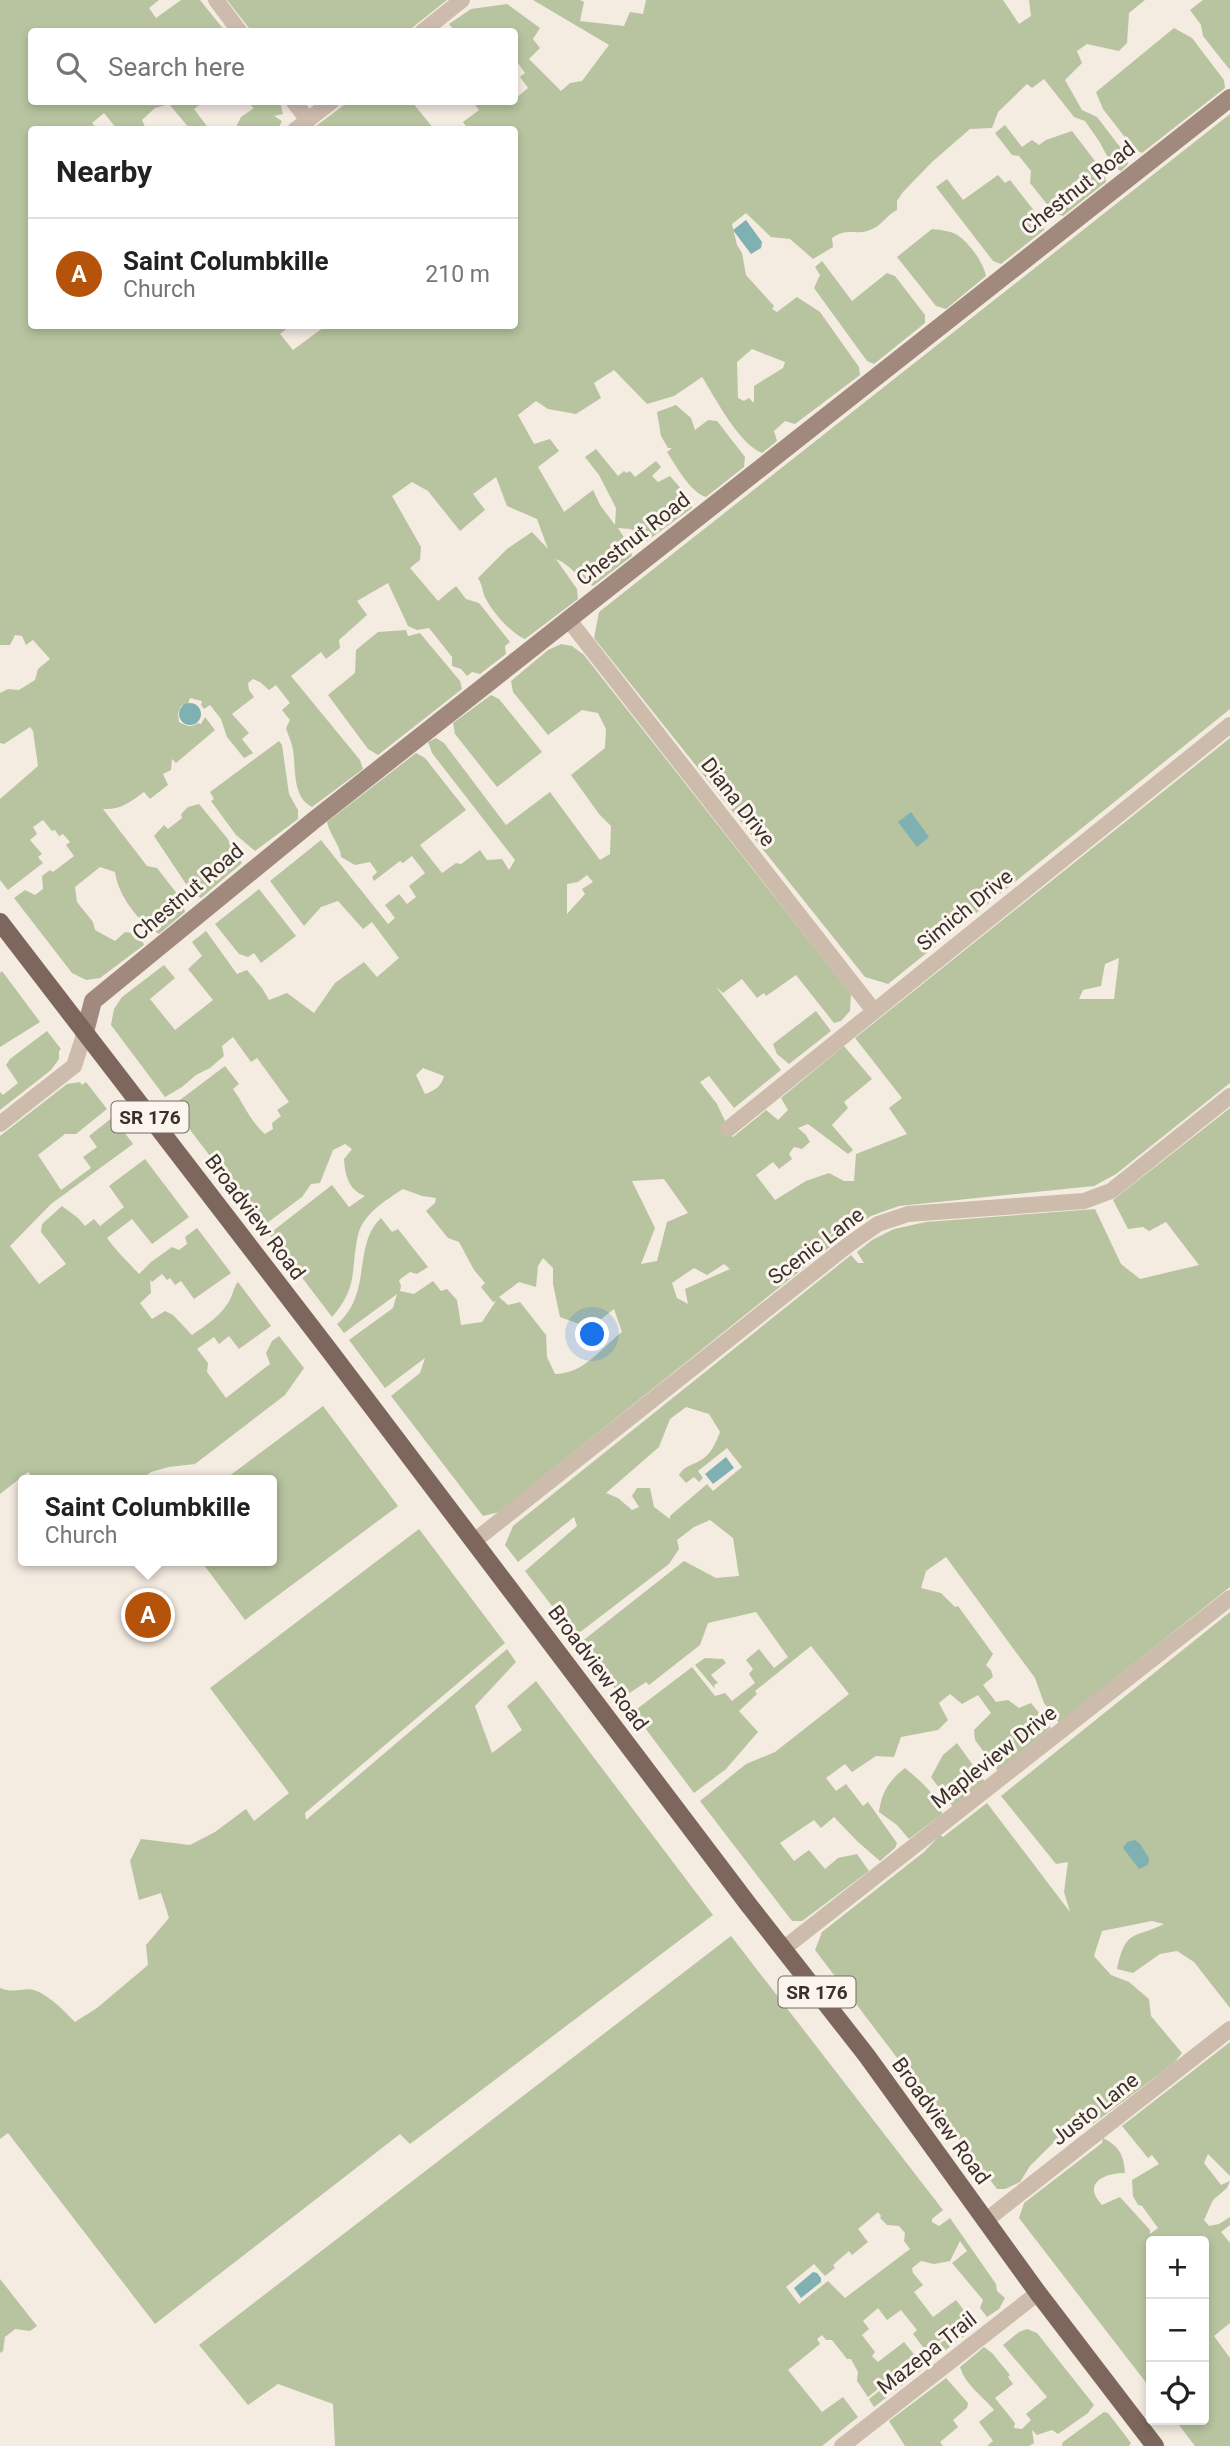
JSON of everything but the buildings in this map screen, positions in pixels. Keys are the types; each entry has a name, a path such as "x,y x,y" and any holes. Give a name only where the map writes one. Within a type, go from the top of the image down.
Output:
{"main road":[{"name":"Broadview Road","path":"0,922 867,2056 1038,2293 1155,2446"}],"street":[{"path":"216,0 237,28"},
{"path":"427,28 462,0"},
{"name":"Chestnut Road","path":"85,1032 93,1001 254,867 1230,98"},
{"path":"295,105 302,125 327,105"},
{"name":"Diana Drive","path":"568,619 874,1011"},
{"name":"Simich Drive","path":"728,1129 1230,726"},
{"path":"0,1124 75,1066 85,1032"},
{"name":"Scenic Lane","path":"473,1542 878,1224 908,1214 1084,1201 1111,1191 1230,1096"},
{"name":"Mapleview Drive","path":"783,1949 1230,1598"},
{"name":"Justo Lane","path":"985,2221 1230,2029"},
{"name":"Mazepa Trail","path":"842,2446 1038,2293"}],"green space":[{"path":"0,0 159,0 149,8 156,18 181,0 200,0 223,28 28,28 28,105 166,105 155,108 142,120 145,126 115,126 104,113 92,123 94,126 28,126 28,329 286,329 280,334 293,350 321,329 518,329 518,126 466,126 463,122 479,110 475,105 518,105 518,96 528,88 520,77 525,73 518,63 518,28 452,28 449,24 471,9 507,4 540,28 533,39 540,48 529,59 561,91 570,83 582,81 609,45 533,0 580,0 584,2 580,21 624,26 630,12 643,14 646,0 1003,0 1019,24 1031,16 1029,0 1145,0 1129,13 1127,43 1119,51 1087,44 1077,51 1082,63 1065,80 1082,110 1097,117 1127,156 1128,164 1121,171 1113,167 1085,121 1074,117 1044,79 1032,88 1027,84 998,112 992,128 970,129 932,162 903,192 897,201 897,210 878,226 865,232 848,232 832,238 833,247 813,259 790,239 771,237 746,213 732,224 746,275 774,306 772,309 777,312 797,297 820,312 859,367 860,375 795,424 785,421 774,431 777,441 762,453 753,448 736,430 702,377 674,396 647,404 614,370 594,383 601,398 576,414 548,409 536,401 518,415 534,444 550,439 559,451 538,467 564,512 593,490 615,525 616,508 599,475 585,457 596,449 618,476 624,471 630,471 635,477 656,461 661,467 652,476 658,482 670,476 690,499 692,508 647,541 638,538 631,529 618,528 630,547 632,556 593,586 556,559 577,589 578,599 525,639 509,628 493,610 478,578 507,549 532,532 548,549 537,519 507,506 496,477 473,494 485,510 460,531 428,491 412,482 392,496 421,547 420,560 410,568 438,601 456,586 466,599 479,603 510,642 505,646 506,654 480,674 472,672 467,676 461,669 452,666 452,657 429,628 417,630 408,626 388,583 357,601 367,615 339,640 340,648 326,659 321,652 291,676 360,760 363,769 312,807 301,797 298,790 292,747 286,728 290,720 282,710 290,703 276,685 269,690 253,679 248,683 254,697 232,714 249,733 242,739 253,753 244,758 227,737 221,719 210,705 204,709 202,701 190,698 188,704 181,706 178,713 179,722 193,726 201,724 205,717 215,730 176,763 172,759 171,770 163,774 168,785 150,799 144,792 120,807 103,809 147,866 157,868 182,900 185,912 159,934 130,907 120,890 115,872 100,867 75,887 77,902 93,922 95,930 115,941 125,932 139,934 144,945 100,978 86,980 72,973 14,898 25,890 35,895 43,889 42,876 50,870 53,872 74,856 66,845 70,842 63,834 59,836 43,820 33,827 37,834 30,840 42,854 38,857 43,863 8,890 0,880 0,799 38,766 33,731 30,727 4,744 0,743 0,693 8,689 19,690 35,680 38,669 50,659 33,640 26,645 22,636 15,635 10,645 0,645","holes":["752,349 785,362 783,368 754,386 754,403 749,398 744,401 738,398 737,362"]},
{"path":"227,0 447,0 412,28 249,28"},
{"path":"1203,0 1230,0 1230,70 1203,36 1201,25 1190,10"},
{"path":"1174,28 1192,38 1224,80 1225,88 1142,153 1135,150 1103,109 1096,92"},
{"path":"170,105 199,105 194,109 207,126 187,126"},
{"path":"250,105 281,105 283,114 274,116 282,121 280,126 236,126 241,117 254,108"},
{"path":"344,105 414,105 432,126 316,126"},
{"path":"1230,114 1230,709 888,984 865,977 594,638 599,612"},
{"path":"1005,125 1022,147 1032,140 1039,145 1072,131 1105,174 1106,182 1063,216 1054,213 1030,183 1031,171 1019,156 1012,155 995,133"},
{"path":"998,175 1005,183 1010,180 1043,222 1044,230 1001,264 993,261 936,187 947,179 963,200"},
{"path":"932,229 950,232 964,240 980,260 986,276 946,309 936,306 897,257"},
{"path":"822,261 852,301 887,273 895,276 925,315 925,323 874,364 867,361 814,288 820,275 815,267"},
{"path":"676,405 691,418 695,430 708,420 717,421 745,457 744,467 706,497 694,490 684,478 667,452 672,448 668,448 661,436 657,412"},
{"path":"406,630 408,636 420,633 460,681 462,689 378,755 368,749 328,695 355,673 356,650 378,632"},
{"path":"561,644 572,646 584,655 851,994 850,1011 841,1021 834,1023 796,975 766,996 764,993 757,998 742,979 723,993 716,987 781,1070 734,1108 709,1076 700,1082 717,1104 725,1121 721,1128 733,1137 766,1110 778,1120 788,1110 781,1098 844,1046 872,1079 844,1102 848,1108 832,1125 853,1150 848,1154 808,1124 798,1128 810,1142 802,1149 794,1147 789,1154 792,1159 779,1169 773,1162 756,1175 775,1200 806,1181 829,1173 844,1181 854,1181 856,1154 907,1134 889,1108 902,1098 855,1038 1230,738 1230,1083 1116,1174 1094,1186 899,1206 871,1216 844,1234 840,1226 845,1216 829,1236 836,1232 841,1238 499,1512 483,1516 391,1396 420,1373 425,1358 385,1388 349,1340 393,1308 397,1294 344,1333 337,1324 355,1299 367,1242 372,1229 381,1218 392,1232 398,1229 428,1267 417,1274 410,1272 399,1280 400,1291 414,1294 433,1281 441,1291 447,1289 457,1300 461,1325 482,1322 496,1301 493,1302 481,1287 485,1283 474,1270 459,1242 448,1238 426,1211 435,1203 436,1198 403,1189 370,1214 358,1235 350,1287 332,1317 269,1234 332,1185 349,1207 365,1196 355,1190 347,1177 344,1159 352,1149 345,1144 333,1150 320,1183 311,1184 302,1197 263,1226 172,1106 225,1066 239,1084 233,1089 251,1118 265,1134 273,1129 272,1123 281,1116 277,1110 289,1102 257,1058 251,1062 233,1037 222,1046 224,1056 165,1097 111,1025 114,1009 122,997 164,965 175,978 150,999 175,1030 213,1000 188,969 202,956 192,942 206,931 237,974 247,970 269,1000 287,993 314,1013 335,983 364,962 377,977 399,958 372,922 363,929 338,901 321,907 304,926 270,881 321,840 388,924 395,918 385,905 399,894 407,904 416,897 409,886 425,873 412,856 403,863 400,861 374,881 372,877 377,872 370,862 355,865 341,857 327,822 416,753 425,758 466,810 420,845 442,873 456,863 461,864 480,850 487,860 502,859 509,870 515,860 432,753 428,742 436,738 444,743 506,825 550,792 600,860 610,854 611,826 571,775 605,748 606,729 598,713 582,710 548,735 513,692 511,681 548,650","holes":["587,875 593,882 582,889 585,894 567,914 567,884 578,882","1119,958 1114,999 1079,999 1083,990 1101,986 1105,964","423,1068 444,1076 437,1088 425,1094 416,1075","664,1179 688,1213 667,1222 657,1261 641,1264 655,1228 632,1181","543,1258 553,1268 553,1284 560,1317 590,1328 614,1309 622,1332 583,1365 575,1370 555,1374 547,1357 546,1335 520,1302 508,1305 499,1297 519,1282 536,1287 538,1266","724,1264 730,1269 685,1289 688,1304 677,1298 672,1283 694,1268 707,1275"]},
{"path":"491,695 499,699 542,752 497,787 455,734 453,723"},
{"path":"279,741 282,745 289,794 298,810 298,819 255,851 236,835 211,801 214,799 210,792"},
{"path":"199,804 227,838 242,863 201,898 192,893 154,836 164,825 168,829 182,818 181,814 188,807"},
{"path":"259,889 296,936 261,963 254,953 248,957 239,954 215,924"},
{"path":"2,971 40,1022 0,1047 0,973"},
{"path":"816,1011 831,1031 789,1064 777,1054 773,1044"},
{"path":"47,1031 61,1049 59,1059 51,1070 0,1110 0,1092 3,1095 18,1083 6,1065"},
{"path":"80,1082 82,1085 86,1082 107,1109 76,1134 65,1134 38,1155 61,1190 91,1168 83,1157 97,1147 89,1136 113,1117 133,1144 51,1204 10,1246 39,1284 66,1264 41,1232 42,1224 62,1206 85,1226 94,1219 100,1226 124,1207 109,1186 145,1159 189,1217 152,1244 132,1219 107,1238 139,1274 172,1247 179,1250 187,1244 185,1237 197,1228 231,1273 194,1299 181,1281 175,1285 170,1278 167,1280 162,1274 152,1282 150,1280 151,1293 140,1303 152,1319 165,1311 173,1315 192,1335 220,1313 230,1300 238,1282 271,1326 239,1349 229,1336 219,1344 214,1337 197,1349 208,1363 207,1372 226,1398 270,1364 266,1353 272,1341 279,1336 304,1368 285,1395 195,1464 169,1467 147,1475 31,1475 28,1472 18,1475 18,1480 0,1494 0,1136 67,1084"},
{"path":"1230,1108 1230,1587 1059,1723 1044,1703 1035,1678 946,1557 926,1571 921,1588 941,1593 955,1607 958,1606 993,1654 986,1665 993,1677 983,1685 996,1702 1008,1700 1019,1708 1031,1703 1051,1728 998,1771 975,1740 974,1730 991,1713 978,1695 962,1704 950,1694 939,1703 948,1720 938,1730 901,1737 894,1757 876,1756 852,1772 845,1764 826,1778 836,1791 846,1784 863,1806 868,1802 897,1843 880,1861 834,1817 821,1828 814,1820 780,1843 794,1861 809,1850 825,1869 838,1858 857,1854 869,1871 802,1921 792,1921 700,1801 746,1764 775,1752 849,1694 811,1646 755,1691 757,1694 739,1711 758,1732 726,1769 694,1793 633,1712 692,1667 715,1696 725,1693 732,1701 755,1683 749,1674 753,1669 746,1660 759,1649 774,1668 788,1657 756,1612 708,1623 700,1645 649,1685 646,1682 622,1698 580,1643 684,1561 716,1578 739,1576 733,1538 710,1520 694,1527 677,1540 679,1549 669,1564 575,1636 525,1571 577,1526 574,1517 518,1562 505,1545 513,1526 851,1255 858,1263 864,1263 857,1252 872,1240 894,1229 926,1222 1095,1209 1121,1264 1140,1279 1199,1265 1166,1222 1149,1231 1143,1227 1128,1229 1113,1200","holes":["686,1407 709,1414 720,1432 712,1450 679,1475 686,1483 694,1477 699,1482 703,1478 698,1471 727,1448 742,1467 713,1491 707,1484 670,1516 670,1519 654,1507 650,1488 637,1488 632,1496 639,1507 632,1510 618,1498 606,1493 659,1447 670,1419"]},
{"path":"323,1406 398,1506 245,1620 205,1566 277,1566 277,1475 231,1475"},
{"path":"419,1529 505,1643 305,1813 306,1820 507,1649 516,1662 475,1706 492,1753 522,1730 507,1706 536,1681 713,1915 410,2144 400,2134 155,2324 8,2133 0,2139 0,1988 40,1992 75,2022 97,2008 148,1965 146,1945 169,1918 161,1893 139,1900 130,1861 141,1839 190,1845 215,1832 246,1809 254,1821 289,1793 210,1688"},
{"path":"1230,1612 1230,2008 1194,1962 1177,1951 1160,1954 1133,1973 1117,1969 1128,1941 1164,1924 1152,1921 1102,1931 1094,1956 1111,1975 1129,1982 1149,1999 1151,2016 1182,2053 1174,2063 1093,2124 1068,2132 1051,2145 1030,2166 1020,2182 1005,2189 997,2189 815,1950 822,1932 924,1852 940,1835 943,1837 987,1803 1070,1912 1064,1892 1068,1862 1056,1864 1001,1796"},
{"path":"705,1658 723,1659 726,1663 711,1675 718,1683 714,1685 715,1689 695,1665"},
{"path":"957,1743 985,1782 953,1807 931,1777 943,1755"},
{"path":"905,1768 933,1795 942,1814 909,1839 897,1825 879,1812 887,1787"},
{"path":"731,1936 943,2210 932,2222 939,2226 950,2218 996,2284 997,2291 1005,2298 999,2309 987,2317 980,2308 983,2300 952,2263 967,2251 960,2241 950,2261 934,2264 921,2261 912,2268 923,2285 914,2292 933,2317 956,2300 969,2317 926,2351 913,2334 917,2330 901,2310 887,2320 878,2308 863,2321 869,2329 862,2335 875,2352 872,2356 878,2362 904,2342 917,2358 868,2397 857,2381 858,2372 851,2359 847,2359 832,2340 826,2340 822,2335 817,2339 820,2344 788,2370 822,2412 843,2397 858,2417 822,2446 335,2446 333,2404 278,2384 248,2405 199,2345","holes":["878,2212 887,2225 899,2226 905,2233 904,2241 910,2249 845,2298 828,2281 799,2304 786,2287 814,2264 825,2276 849,2251 852,2255 868,2242 858,2229"]},
{"path":"1230,2042 1230,2176 1208,2154 1204,2163 1221,2185 1230,2181 1227,2188 1213,2200 1204,2220 1209,2226 1219,2224 1230,2217 1230,2225 1221,2232 1230,2243 1230,2323 1214,2336 1230,2358 1230,2446 1195,2446 1179,2425 1209,2425 1209,2236 1146,2236 1146,2383 1019,2218 1024,2203 1102,2143 1103,2138 1120,2152 1125,2173 1109,2175 1098,2181 1094,2191 1096,2198 1102,2205 1120,2197 1150,2230 1150,2234 1158,2228 1133,2196 1132,2180 1159,2164 1152,2155 1148,2158 1122,2126"},
{"path":"0,2279 37,2326 30,2331 15,2329 5,2337 3,2351 0,2353"},
{"path":"970,2320 974,2325 968,2333 934,2359 928,2353"},
{"path":"1027,2329 1037,2333 1094,2405 1088,2413 1058,2434 1052,2430 1037,2435 1032,2430 1034,2443 1029,2446 987,2446 993,2441 979,2422 994,2410 970,2385 960,2367 984,2347 992,2353 1010,2375 1008,2377 1013,2384 995,2398 1015,2423 1014,2428 1022,2429 1031,2420 1026,2414 1047,2397 1003,2345"},
{"path":"918,2360 923,2369 874,2407 869,2399"},
{"path":"946,2378 968,2403 967,2408 953,2420 958,2427 940,2442 943,2446 905,2446 889,2421"},
{"path":"1104,2412 1108,2413 1131,2443 1129,2446 1062,2446 1063,2442"}],"water":[{"path":"746,220 762,242 761,248 751,254 733,230"},
{"path":"190,703 200,710 201,714 194,724 190,725 180,718 179,714 186,704"},
{"path":"911,812 929,837 917,847 898,822"},
{"path":"726,1457 734,1468 713,1484 705,1474"},
{"path":"1135,1840 1149,1858 1148,1865 1139,1869 1123,1848 1127,1842"},
{"path":"813,2272 821,2278 821,2282 801,2298 794,2288"}],"place":[{"name":"Saint Columbkille","path":"148,1615"}]}
